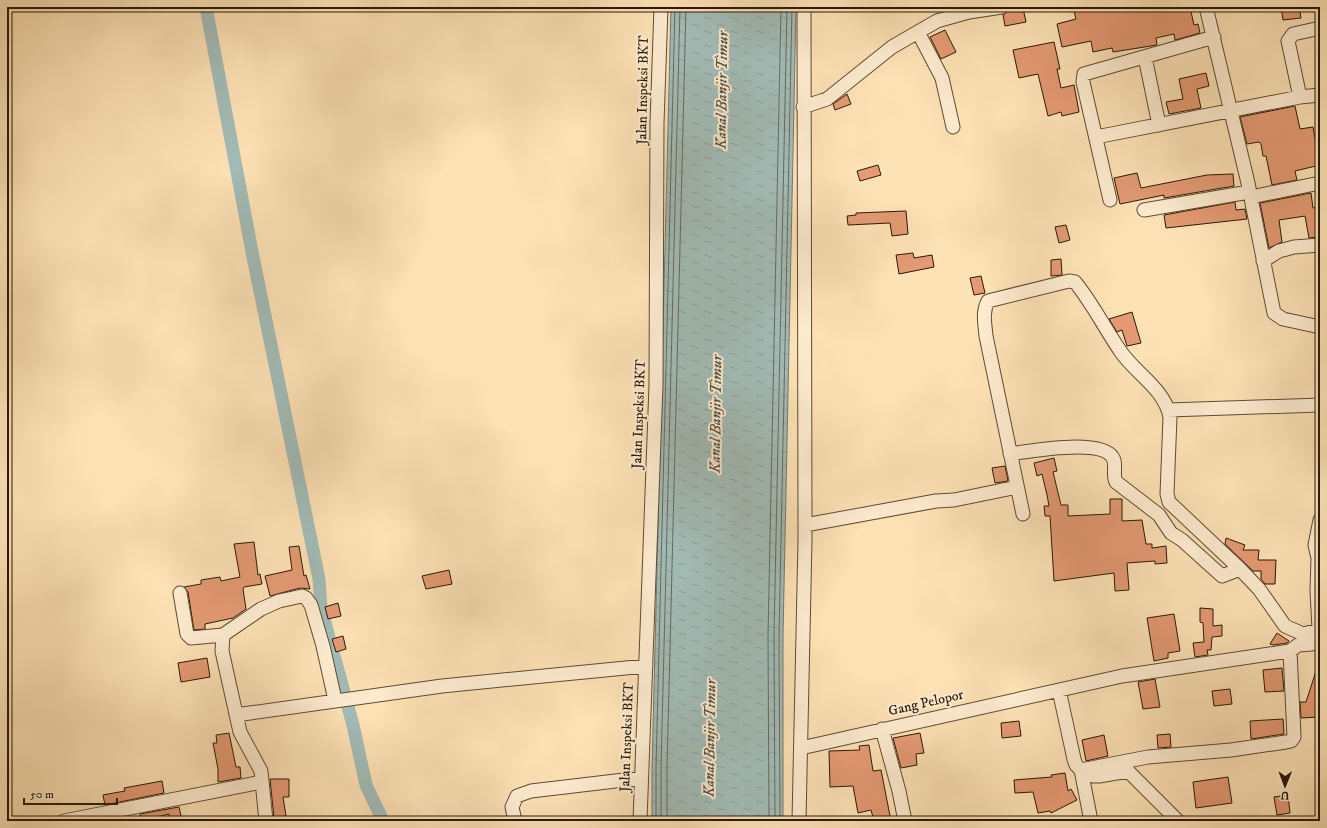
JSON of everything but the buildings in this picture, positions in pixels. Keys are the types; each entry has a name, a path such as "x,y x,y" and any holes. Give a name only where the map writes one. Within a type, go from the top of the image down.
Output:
{"street":[{"name":"Jalan Inspeksi BKT","path":"640,821 656,385 657,123 661,7"},
{"path":"799,821 805,525 804,7"},
{"path":"803,108 827,99 892,47 937,21 969,12 1002,7"},
{"path":"1206,7 1231,110 1276,316 1320,327"},
{"path":"1300,97 1288,41 1293,34 1320,28"},
{"path":"918,32 942,78 953,127"},
{"path":"1110,200 1083,82 1084,74 1214,37"},
{"path":"1145,57 1159,125"},
{"path":"1096,137 1300,97 1320,95"},
{"path":"1144,210 1320,183"},
{"path":"1263,261 1279,251 1294,247 1320,245"},
{"path":"1023,514 986,336 984,314 988,301 1069,281 1075,282 1085,294 1122,353 1151,382 1168,410 1170,417 1167,494 1169,502 1259,589 1285,626 1303,634 1319,630 1317,591 1319,558 1315,541 1320,520"},
{"path":"1168,410 1320,405"},
{"path":"1010,454 1052,448 1083,447 1107,452 1115,463 1114,478 1116,482 1159,515 1171,533 1182,540 1222,576 1240,569"},
{"path":"805,525 936,501 954,500 1017,487"},
{"path":"180,593 187,634 190,638 223,635 260,609 279,601 302,596 306,598 311,605 338,699"},
{"name":"Gang Pelopor","path":"801,748 1122,676 1290,651 1298,645 1315,642 1319,630"},
{"path":"223,635 221,644 240,732 261,771 266,821"},
{"path":"1084,770 1148,757 1231,750 1291,741 1294,737 1294,723 1290,651"},
{"path":"236,715 338,699 356,698 442,686 646,666"},
{"path":"1059,690 1076,764 1093,776 1128,771 1178,821"},
{"path":"882,729 899,791 905,821"},
{"path":"1084,770 1091,821"},
{"path":"515,821 512,807 517,796 531,791 641,778"},
{"path":"64,821 262,782"}],"water":[{"name":"Kanal Banjir Timur","path":"671,7 796,7 783,636 783,821 652,821 652,768"}],"waterway":[{"path":"206,7 253,257 319,579 321,608 353,725 366,785 383,821"}]}
